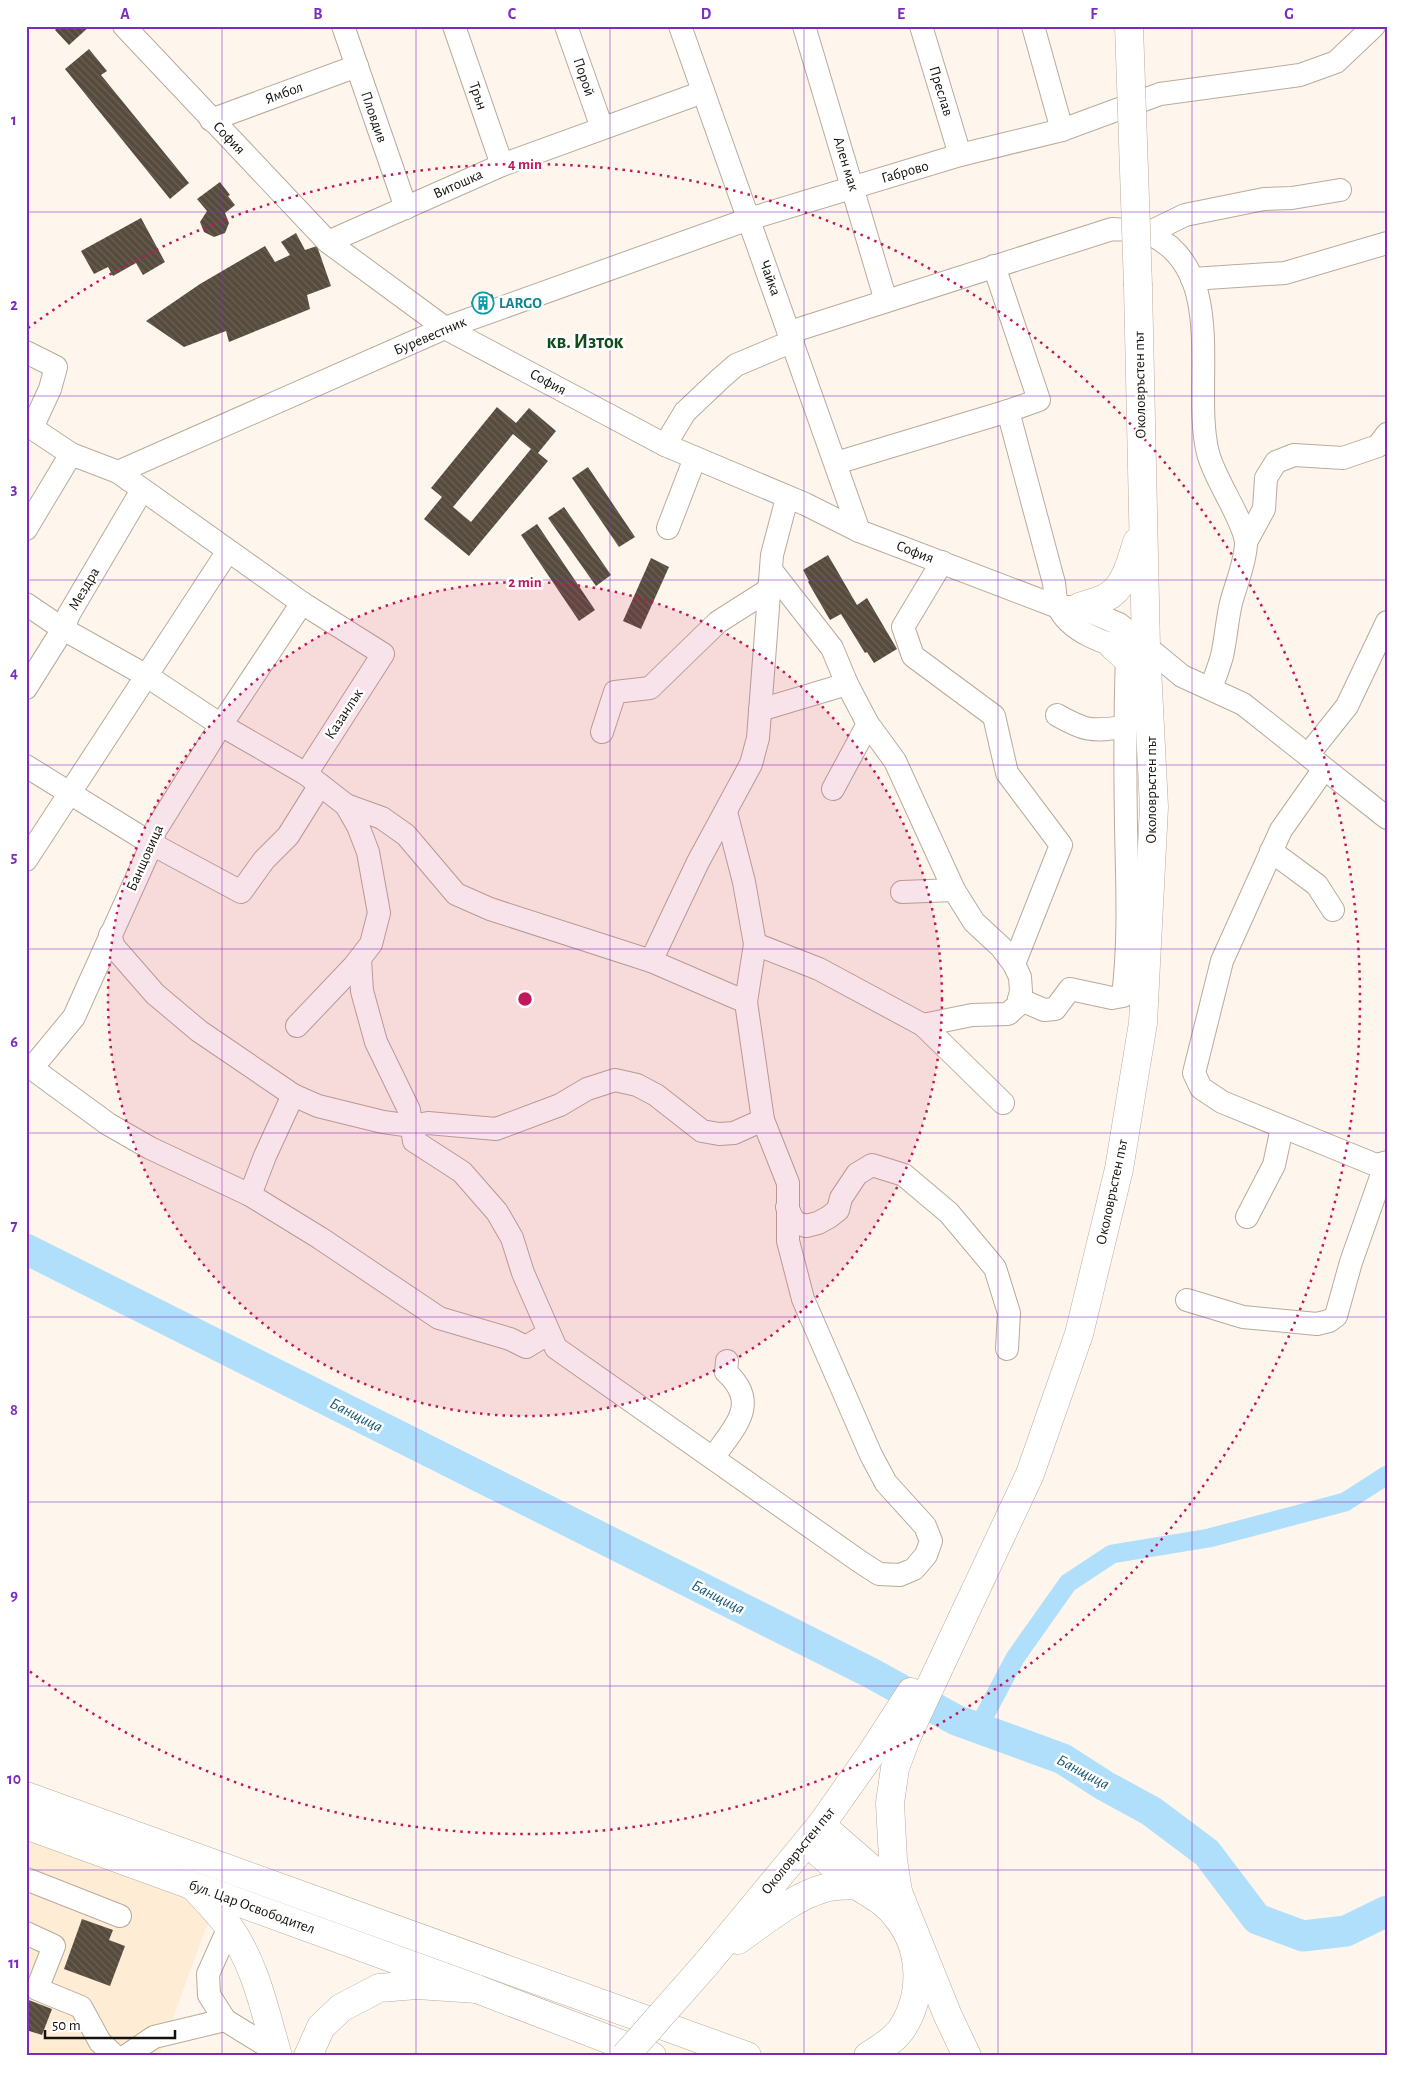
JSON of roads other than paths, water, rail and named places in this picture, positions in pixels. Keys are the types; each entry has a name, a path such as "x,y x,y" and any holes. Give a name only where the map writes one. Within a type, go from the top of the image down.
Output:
{"main road":[{"name":"Околовръстен път","path":"625,2056 706,1963 814,1833 871,1754 952,1632 1030,1474 1079,1334 1119,1169 1142,1023 1154,807 1149,693 1132,663 1129,650 1142,526 1138,286 1129,26"},
{"path":"1068,607 1106,598 1116,590 1126,576 1142,526"},
{"path":"952,1632 896,1768 890,1803 890,1828 898,1892 948,2016 967,2056"},
{"name":"бул. Цар Освободител","path":"26,1796 747,2056"},
{"name":"бул. Цар Освободител","path":"26,1825 477,1989 652,2056"},
{"path":"814,1833 898,1892"},
{"path":"814,1833 856,1885 881,1899 897,1916 911,1938 917,1962 918,1985 912,2008 900,2031 883,2047 868,2056"},
{"path":"706,1963 782,1909 804,1897 826,1888 856,1885"},
{"path":"193,1886 230,1927 243,1950 256,1981 277,2054"},
{"path":"308,2056 321,2027 340,2008 378,1988 416,1985 477,1989"}],"street":[{"name":"София","path":"124,26 328,242 445,328 665,445 859,531 1119,624 1129,650"},
{"name":"Пловдив","path":"343,26 406,208"},
{"name":"Трън","path":"454,26 502,165"},
{"name":"Порой","path":"566,26 602,128"},
{"name":"Чайка","path":"680,26 859,531"},
{"name":"Ален мак","path":"804,26 886,302"},
{"name":"Преслав","path":"921,26 960,156"},
{"path":"1033,26 1062,130"},
{"name":"Габрово","path":"749,219 960,156 1062,130 1160,94 1300,76 1336,62 1374,26"},
{"name":"Ямбол","path":"211,120 357,66"},
{"name":"Витошка","path":"328,242 502,165 703,92"},
{"path":"1148,233 1185,215 1264,200 1292,198 1340,190"},
{"name":"Буревестник","path":"118,472 363,366 445,328 749,219"},
{"path":"665,445 685,412 736,365 791,337 886,302 1112,229 1148,233 1164,242 1180,256 1192,279 1203,326 1204,428 1208,453 1215,475 1242,529 1246,542 1245,557 1231,604 1222,657 1211,688"},
{"path":"1192,279 1285,273 1387,243"},
{"path":"836,463 1008,412 1038,400 994,266"},
{"path":"26,352 56,367 50,390 32,428 71,454 118,472 302,603"},
{"path":"1008,412 1054,583 1068,607 1074,627 1129,650 1243,704 1387,818"},
{"path":"1246,542 1264,509 1266,478 1276,462 1294,455 1343,458 1378,446 1387,434"},
{"path":"26,529 71,454"},
{"path":"668,528 695,458"},
{"name":"Мездра","path":"26,688 63,629 69,614 142,490"},
{"path":"651,961 698,862 751,764 758,738 772,555 786,498"},
{"path":"26,860 228,551"},
{"path":"942,562 903,627 913,656 994,716 1007,773 1061,845 1014,964"},
{"path":"771,580 832,648 847,684 868,724 895,761 954,890 974,922 1001,947 1014,964 1020,977 1018,1005 1008,1014 972,1015 923,1024"},
{"path":"602,732 615,692 650,688 718,622 771,580"},
{"name":"Казанлък","path":"152,844 241,892 264,860 288,836 313,779 383,654 302,603"},
{"name":"Банщовица","path":"29,1066 74,1017 152,844 154,831 302,603"},
{"path":"26,604 63,629 147,676 221,726 313,779 346,805 382,818 406,835 456,894 490,910 651,961 746,1002"},
{"path":"1386,1162 1376,1166 1222,1102 1202,1088 1194,1073 1222,961 1281,830 1347,706 1387,622"},
{"path":"1019,999 1044,1010 1055,1009 1070,989 1112,998 1123,996 1127,961 1129,886 1126,825 1126,727 1129,650"},
{"path":"760,710 847,684"},
{"path":"1056,715 1077,726 1094,731 1126,727"},
{"path":"833,789 868,724"},
{"path":"26,766 152,844"},
{"path":"298,1026 360,959 371,944 379,913 368,852 358,826 346,805"},
{"path":"360,959 362,991 376,1042 409,1110 414,1141 462,1172 497,1212 512,1238 523,1273 556,1348 879,1574 900,1575 914,1569 926,1555 931,1541 925,1526 886,1483 871,1455 807,1307 788,1241 788,1183 763,1120 746,1002 755,944 744,882 726,812"},
{"path":"1271,851 1317,885 1333,910"},
{"path":"902,892 954,890"},
{"path":"110,935 114,947 155,994 199,1031 293,1095 318,1106 383,1122 412,1126 428,1123 496,1129 560,1105 587,1089 615,1080 637,1084 656,1095 702,1131 719,1134 734,1133 763,1120"},
{"path":"755,944 819,969 923,1024 1003,1103"},
{"path":"29,1066 108,1124 150,1148 250,1196 320,1238 438,1318 510,1339 526,1347 549,1333"},
{"path":"250,1196 264,1156 293,1095"},
{"path":"1247,1217 1274,1165 1282,1128"},
{"path":"1187,1300 1243,1317 1318,1324 1329,1321 1336,1316 1354,1253 1386,1162"},
{"path":"787,1207 794,1222 806,1226 818,1223 838,1210 841,1198 857,1174 872,1165 904,1175 949,1213 995,1268 1009,1313 1007,1349"},
{"path":"713,1458 739,1420 745,1399 736,1381 726,1372 728,1361"},
{"path":"26,1879 120,1916"},
{"path":"230,1927 208,1974 210,1995 225,2020 277,2054"},
{"path":"26,1933 54,1946 37,1989 81,2007 100,2042 115,2056"},
{"path":"126,2056 154,2037 225,2020"}],"waterway":[{"name":"Банщица","path":"26,1249 871,1673 956,1720 1063,1759 1105,1786 1151,1811 1207,1853 1257,1919 1303,1936 1346,1931 1387,1911"},
{"path":"978,1728 1015,1658 1068,1583 1112,1554 1209,1538 1345,1502 1387,1475"}],"place":[{"name":"LARGO","path":"483,303"}],"district":[{"name":"кв. Изток","path":"585,342"}]}
